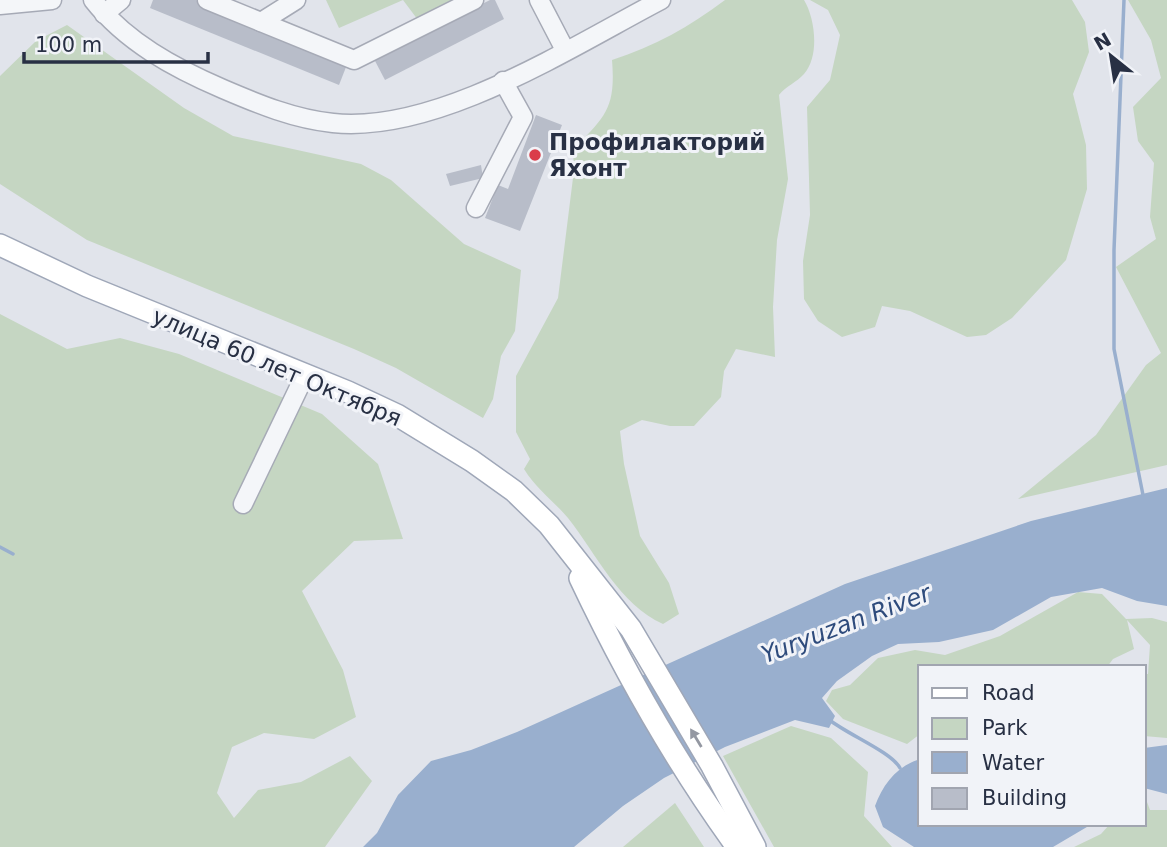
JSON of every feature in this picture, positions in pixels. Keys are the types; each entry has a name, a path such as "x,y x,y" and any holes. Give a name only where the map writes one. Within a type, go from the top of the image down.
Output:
{"main road":[{"name":"улица 60 лет Октября","path":"0,245 87,286 304,377 348,392 397,415 472,461 530,506 566,547"},
{"path":"566,547 631,629 730,797 755,847"},
{"path":"566,547 610,643 709,808 737,847"}],"street":[{"path":"0,5 52,0"},
{"path":"99,7 121,0"},
{"path":"207,0 354,60 474,0"},
{"path":"261,22 296,0"},
{"path":"539,0 565,50"},
{"path":"99,7 167,62 202,80 291,116 334,123 363,124 411,116 455,103 662,0"},
{"path":"476,208 523,117 503,81"},
{"path":"243,504 304,377"}],"green space":[{"path":"326,0 403,0 339,28"},
{"path":"403,0 454,0 455,3 418,20"},
{"path":"725,0 804,0 811,17 814,47 804,74 779,95 788,179 777,240 773,307 775,357 736,349 724,371 721,397 694,426 670,426 642,420 620,431 624,464 640,536 669,583 679,614 663,624 647,615 621,591 568,518 524,469 530,459 516,432 516,376 558,298 574,170 573,150 606,111 612,90 612,60 671,35"},
{"path":"810,0 1072,0 1085,22 1089,52 1073,94 1086,145 1087,189 1066,260 1012,318 986,335 967,337 910,311 882,306 875,327 842,337 818,321 804,299 803,261 810,215 807,107 830,80 840,35 828,10"},
{"path":"1128,0 1167,0 1167,465 1018,499 1096,435 1146,365 1161,353 1116,267 1156,239 1150,217 1154,163 1138,141 1133,107 1161,78 1151,40"},
{"path":"67,25 184,108 233,136 361,164 391,180 464,244 521,270 515,331 501,356 493,399 483,418 396,368 354,349 87,240 0,184 0,76 36,41"},
{"path":"0,314 67,349 120,338 179,354 322,414 378,464 403,539 354,541 302,591 343,670 356,717 314,739 264,733 232,747 217,793 234,818 258,790 301,782 350,756 372,781 325,847 0,847"},
{"path":"1078,592 1102,594 1126,619 1152,618 1167,622 1167,738 1146,736 1146,674 1150,645 1127,620 1134,649 1113,659 1108,665 918,665 918,736 907,744 843,719 826,701 832,690 850,685 878,658 915,650 945,655 1000,636"},
{"path":"791,726 831,738 868,772 864,816 892,847 774,847 723,756"},
{"path":"1146,802 1150,810 1167,810 1167,847 1074,847 1101,834 1108,826 1146,826"},
{"path":"675,803 704,847 623,847"}],"water":[{"name":"Yuryuzan River","path":"1167,488 1167,606 1137,601 1102,588 1051,597 993,630 939,642 898,644 872,656 837,681 822,698 835,716 829,728 795,720 725,747 664,778 623,806 574,847 363,847 377,833 398,795 431,761 471,750 517,732 845,584 1031,521"},
{"path":"1167,745 1167,794 1146,789 1146,748"},
{"path":"918,760 918,826 1089,826 1053,847 914,847 883,827 875,806 892,777"}],"building":[{"path":"153,0 196,0 348,62 339,85 150,8"},
{"path":"490,0 495,0 504,19 385,80 374,59"},
{"name":"Профилакторий Яхонт","path":"536,115 562,125 520,231 485,218 498,185 508,189"},
{"path":"481,165 483,178 450,186 446,174"}],"waterway":[{"path":"1124,0 1114,250 1114,349 1143,495"},
{"path":"0,547 13,554"},
{"path":"831,721 888,756 900,768"}],"place":[{"name":"Профилакторий Яхонт","path":"535,155"}]}
